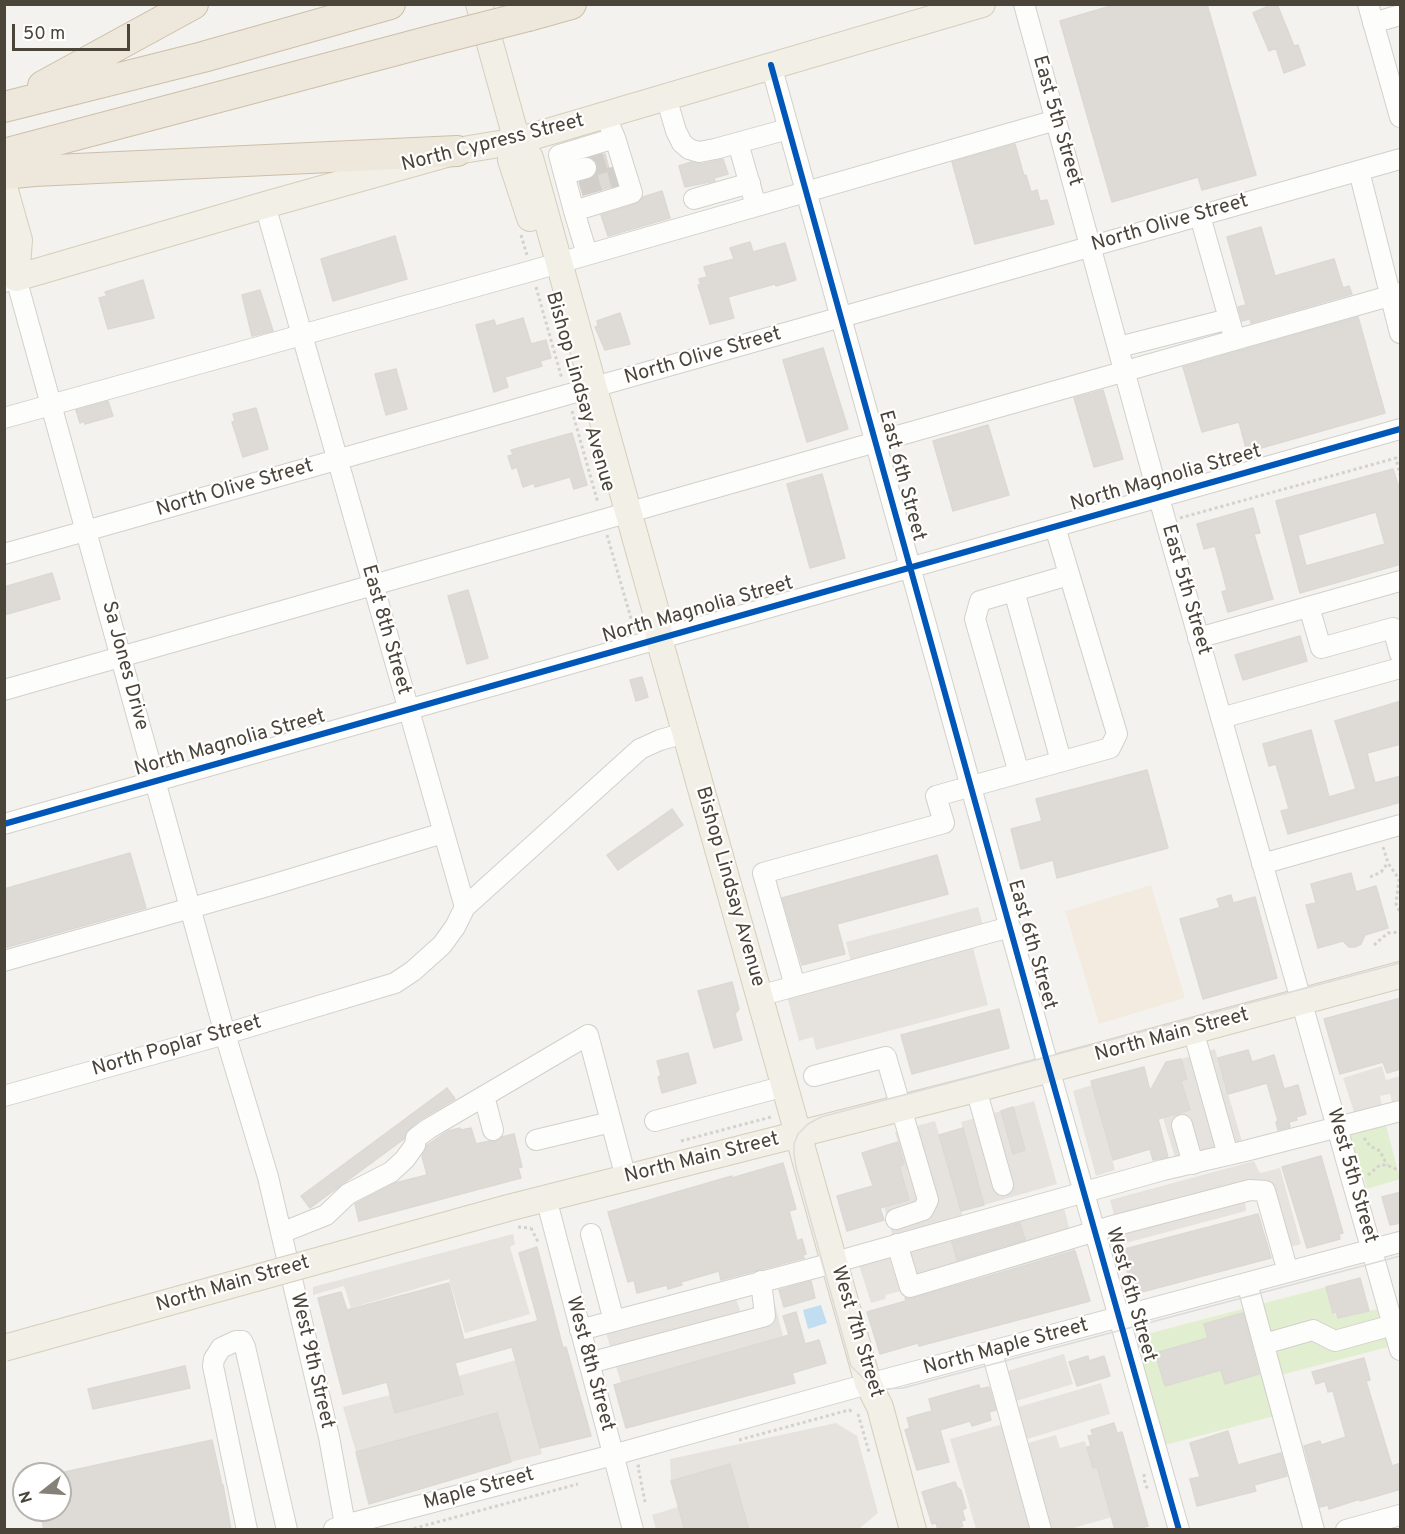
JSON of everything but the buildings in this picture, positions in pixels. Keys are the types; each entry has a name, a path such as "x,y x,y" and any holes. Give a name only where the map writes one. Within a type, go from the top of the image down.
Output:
{"highway":[{"path":"7,107 194,4"},
{"path":"7,107 203,57 390,4"},
{"path":"4,174 22,158 438,39 571,4"},
{"path":"22,158 457,152"}],"main road":[{"name":"Bishop Lindsay Avenue","path":"479,4 517,141 530,158 543,207 550,265"},
{"name":"North Cypress Street","path":"8,275 457,152 610,126 666,97 982,4"},
{"name":"Bishop Lindsay Avenue","path":"517,141 511,160 550,265 622,515 644,622 659,639 798,1134"},
{"name":"Sa Jones Drive","path":"4,187 19,240 8,275"},
{"name":"North Main Street","path":"4,1348 508,1208 901,1109 1401,975"},
{"name":"West 7th Street","path":"798,1134 868,1384 880,1407 913,1530"},
{"path":"868,1384 867,1411 901,1530"}],"street":[{"name":"East 5th Street","path":"1024,4 1159,498 1301,1001"},
{"path":"1401,15 1371,14 1393,63 1401,117"},
{"name":"East 6th Street","path":"771,65 1049,1070"},
{"path":"666,97 682,143 689,149 699,152 788,129"},
{"path":"4,418 1056,120"},
{"path":"543,207 577,190 632,193 619,167 610,126 559,155 564,174 577,190 587,254"},
{"path":"738,143 756,206"},
{"name":"North Olive Street","path":"4,554 1401,159"},
{"path":"1359,171 1396,294 1401,333"},
{"path":"694,200 750,183"},
{"name":"East 8th Street","path":"265,205 465,907"},
{"path":"1200,216 1235,340"},
{"name":"Sa Jones Drive","path":"8,275 51,405 225,1034 272,1192"},
{"path":"4,690 1396,294"},
{"path":"1119,347 1229,319"},
{"name":"North Magnolia Street","path":"4,824 1401,429"},
{"path":"795,986 763,873 944,823 936,796 1110,748 1117,734 1055,527"},
{"path":"1019,773 975,619 980,601 1069,575"},
{"path":"1198,638 1401,581"},
{"path":"1014,591 1061,761"},
{"path":"1310,607 1321,648 1393,628 1401,654"},
{"path":"1221,718 1401,668"},
{"path":"465,907 633,754 660,740 685,733"},
{"path":"1262,864 1401,825"},
{"path":"4,961 443,834"},
{"name":"North Poplar Street","path":"4,1096 395,983 413,971 442,945 455,927 465,907"},
{"path":"759,996 1010,927"},
{"name":"West 5th Street","path":"1301,1001 1401,1350"},
{"path":"1193,1030 1228,1155"},
{"path":"281,1233 326,1215 348,1194 391,1172 416,1145 416,1138 588,1035 626,1178"},
{"path":"814,1076 886,1057 928,1200 923,1210 896,1219"},
{"name":"West 6th Street","path":"1049,1070 1179,1530"},
{"path":"655,1121 784,1086"},
{"path":"976,1089 1003,1185"},
{"path":"484,1096 493,1130"},
{"path":"580,1330 1163,1170 1401,1110"},
{"path":"536,1140 611,1122"},
{"path":"1182,1125 1193,1164"},
{"path":"897,1244 910,1287 1095,1231 1251,1190 1265,1191 1288,1272"},
{"name":"West 9th Street","path":"272,1192 329,1437 342,1528"},
{"name":"West 8th Street","path":"546,1198 633,1530"},
{"path":"591,1234 614,1321"},
{"name":"North Maple Street","path":"613,1455 868,1384 1401,1242"},
{"path":"589,1363 765,1316 761,1281"},
{"path":"1247,1283 1314,1530"},
{"path":"1264,1344 1313,1330 1335,1341 1394,1326"},
{"path":"247,1530 213,1366 214,1359 221,1348 236,1341 242,1341 245,1347 286,1530"},
{"path":"992,1352 1041,1530"},
{"name":"Maple Street","path":"342,1528 613,1455"},
{"path":"1346,1530 1401,1515"}],"path":[{"path":"1172,520 1396,458 1401,475"},
{"path":"1379,831 1388,863 1399,879 1396,904 1401,912"},
{"path":"1370,877 1381,872 1388,863"},
{"path":"1374,945 1388,933 1400,932"},
{"path":"1359,1135 1364,1137 1370,1146 1380,1151 1387,1165"},
{"path":"1367,1178 1375,1168 1387,1165 1401,1171"},
{"path":"735,1441 849,1410 853,1412"},
{"path":"646,1504 638,1466 649,1463"},
{"path":"408,1530 588,1481"}],"shaded area":[{"path":"1151,885 1185,998 1099,1024 1065,911"},
{"path":"763,907 800,984 853,970 846,942 978,907 988,944 973,948 988,1005 816,1050 813,1037 799,1041"},
{"path":"1215,1049 1243,1145 1177,1164 1163,1118 1190,1110 1181,1081 1187,1079 1181,1059"},
{"path":"1382,1066 1386,1080 1400,1076 1400,1099 1392,1102 1390,1094 1380,1096 1382,1106 1355,1115 1343,1078"},
{"path":"1092,1085 1115,1170 1096,1176 1073,1091"},
{"path":"1034,1101 1057,1184 984,1205 961,1122 1001,1111 1013,1154 1025,1150 1013,1107"},
{"path":"935,1121 963,1217 893,1237 884,1207 909,1200 899,1166 904,1164 895,1132"},
{"path":"1254,1161 1260,1173 1280,1168 1301,1244 1273,1252 1260,1203 1256,1199 1245,1200 1246,1211 1122,1244 1110,1200"},
{"path":"1064,1208 1075,1251 905,1297 894,1255"},
{"path":"513,1234 515,1244 510,1247 530,1314 465,1333 449,1279 351,1308 344,1286 313,1295 313,1287"},
{"path":"889,1256 900,1291 871,1303 859,1265"},
{"path":"772,1293 783,1336 621,1383 606,1333 736,1299 741,1313 751,1310 759,1298"},
{"path":"1064,1354 1073,1384 1013,1402 1015,1408 1101,1383 1110,1414 1024,1440 1025,1444 1056,1435 1060,1448 1085,1441 1093,1468 1097,1467 1112,1517 1070,1529 976,1529 950,1439 1003,1424 991,1376"},
{"path":"516,1360 542,1454 511,1462 497,1413 356,1452 343,1407 390,1395 396,1413 463,1394 458,1376"},
{"path":"836,1423 857,1436 878,1513 860,1528 656,1529 652,1515 678,1507 671,1481 670,1459"}],"green space":[{"path":"1385,1122 1400,1179 1367,1189 1363,1173 1355,1168 1348,1137 1351,1132"},
{"path":"1326,1287 1333,1313 1341,1318 1378,1309 1388,1347 1269,1378 1278,1415 1165,1445 1136,1337"}],"water":[{"path":"821,1305 827,1323 808,1329 803,1310"}],"tunnel":[{"path":"586,168 607,162"},
{"path":"580,186 621,175"}],"tram line":[{"path":"1400,963 821,1117 808,1124 798,1134 794,1144 796,1167 851,1366 868,1383 885,1389 903,1388 1400,1256"}],"cycle path":[{"path":"771,65 1179,1530"},
{"path":"4,824 1400,429"}]}
